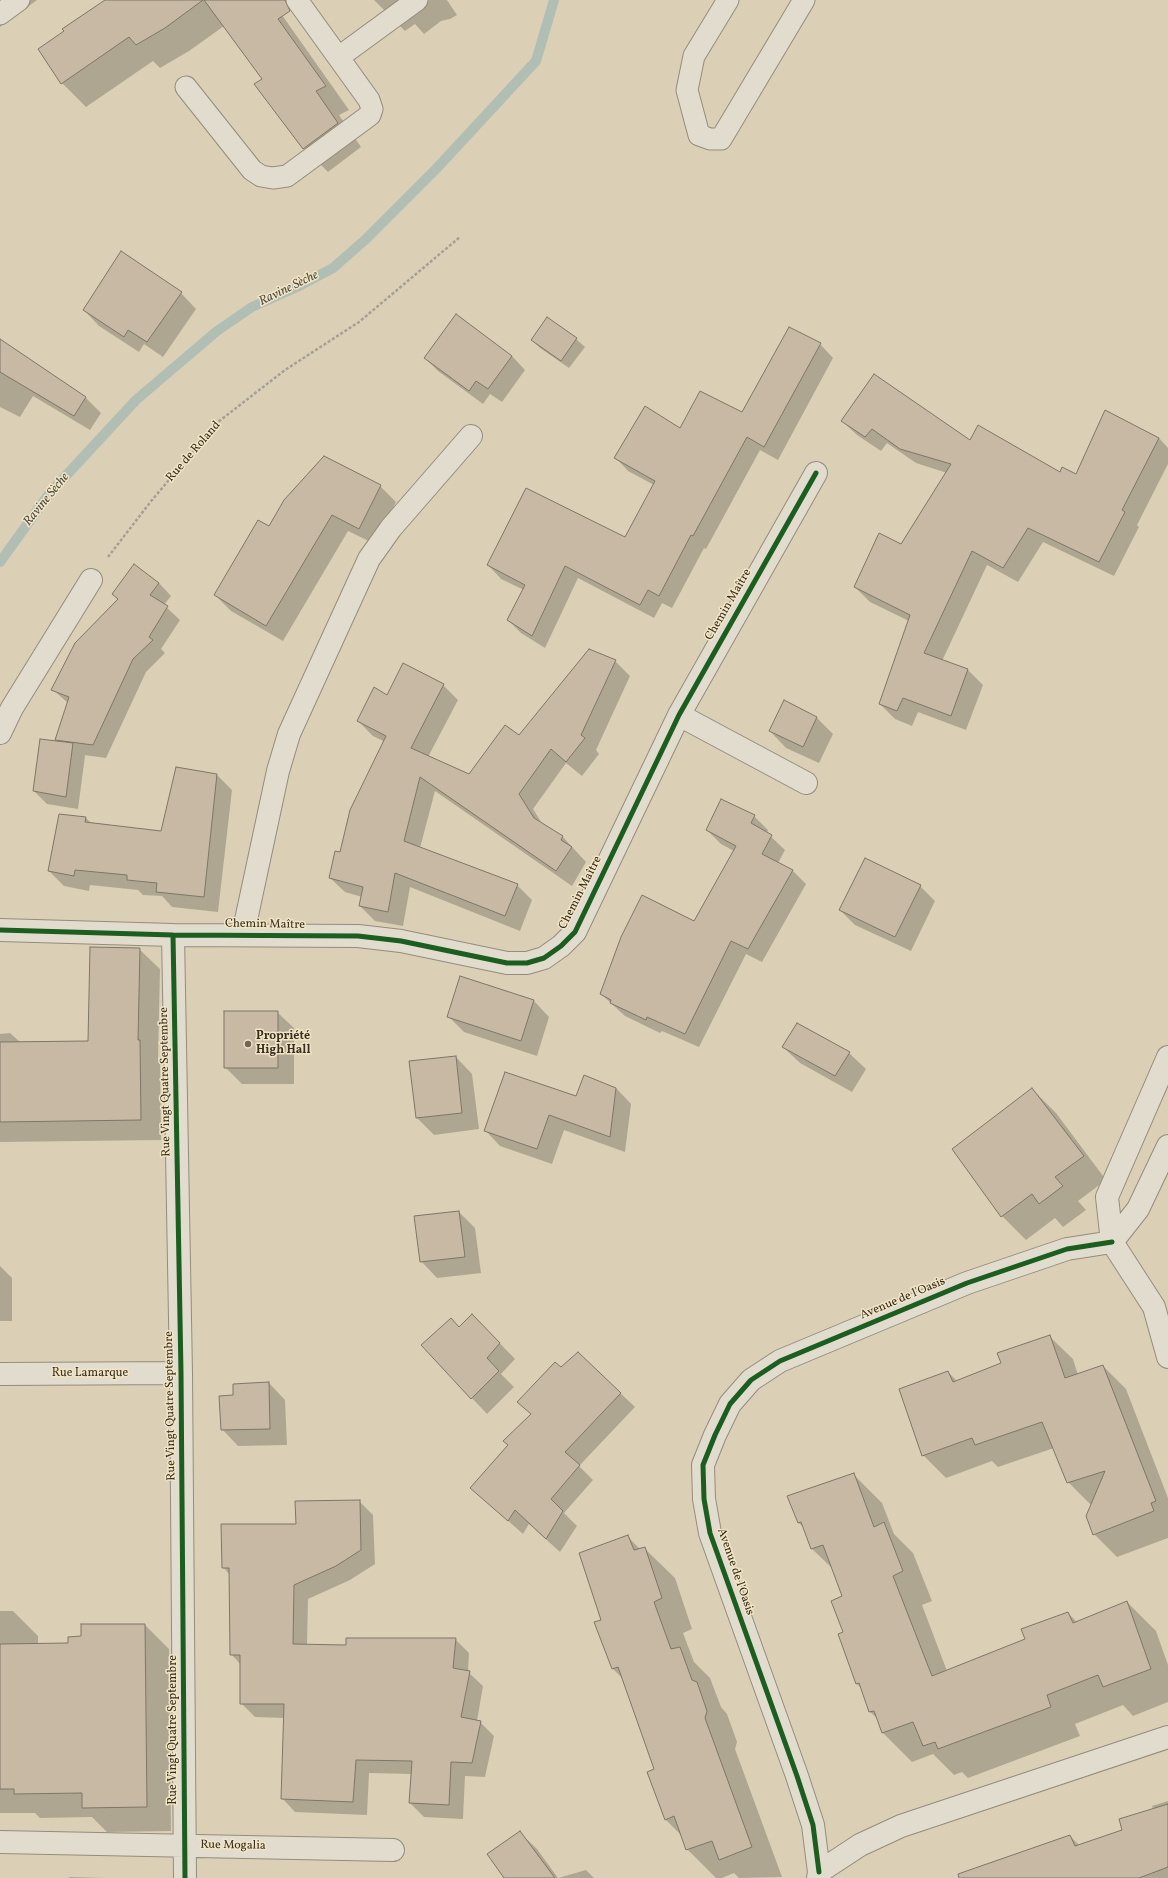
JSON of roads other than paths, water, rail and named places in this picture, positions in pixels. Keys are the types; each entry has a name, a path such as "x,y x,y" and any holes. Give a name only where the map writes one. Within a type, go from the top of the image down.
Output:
{"street":[{"path":"243,934 278,771 289,734 369,559 391,528 472,436"},
{"name":"Chemin Maître","path":"0,930 173,935 243,934 358,936 401,941 507,963 527,963 544,958 561,946 574,932 678,715 816,473"},
{"path":"0,733 12,708 91,580"},
{"path":"678,715 806,783"},
{"name":"Rue Vingt Quatre Septembre","path":"173,935 180,1373 185,1878"},
{"path":"1168,1057 1107,1197 1112,1242 1154,1307 1168,1357"},
{"path":"1112,1242 1138,1209 1168,1146"},
{"name":"Avenue de l'Oasis","path":"819,1875 813,1825 797,1776 710,1533 704,1499 703,1465 715,1435 730,1404 751,1380 780,1361 967,1282 1067,1249 1112,1242"},
{"name":"Rue Lamarque","path":"0,1374 180,1373"},
{"path":"819,1875 860,1845 901,1826 1168,1737"},
{"name":"Rue Mogalia","path":"0,1842 393,1850"}],"lane":[{"path":"0,14 20,0"},
{"path":"186,87 252,170 261,176 273,178 286,176 370,115 372,109 369,100 297,0"},
{"path":"338,57 417,0"},
{"path":"728,0 694,56 687,90 699,135 710,139 722,139 804,0"}],"waterway":[{"name":"Ravine Sèche","path":"0,562 49,494 136,400 217,331 252,307 297,287 333,268 366,239 436,169 536,61 554,0"}],"place":[{"name":"Propriété High Hall","path":"248,1044"}]}
